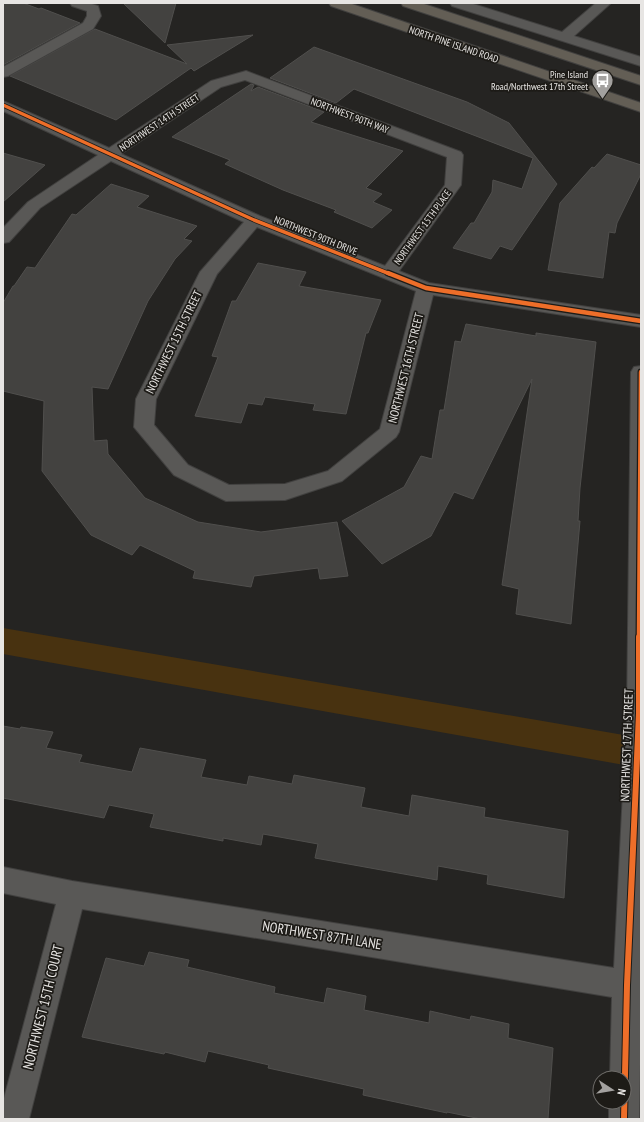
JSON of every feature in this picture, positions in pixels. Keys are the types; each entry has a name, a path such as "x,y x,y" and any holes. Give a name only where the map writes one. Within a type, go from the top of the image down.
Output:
{"main road":[{"name":"NORTH PINE ISLAND ROAD","path":"336,3 641,108"},
{"name":"NORTH PINE ISLAND ROAD","path":"408,3 641,81"}],"street":[{"path":"3,73 88,26 94,16 93,9 76,3"},
{"path":"458,3 641,62"},
{"path":"564,38 604,3"},
{"name":"NORTHWEST 90TH WAY","path":"246,75 455,155"},
{"name":"NORTHWEST 14TH STREET","path":"3,238 34,205 216,84 246,75"},
{"name":"NORTHWEST 90TH DRIVE","path":"3,105 254,220 426,288 641,321"},
{"name":"NORTHWEST 15TH PLACE","path":"388,274 453,185 455,155"},
{"name":"NORTHWEST 15TH STREET","path":"180,470 144,427 146,400 209,272 254,220"},
{"name":"NORTHWEST 16TH STREET","path":"180,470 226,493 285,492 335,476 389,432 426,288"},
{"name":"NORTHWEST 17TH STREET","path":"624,1119 634,986 636,779 639,713 641,372"},
{"name":"NORTHWEST 87TH LANE","path":"3,880 72,894 634,986"},
{"name":"NORTHWEST 15TH COURT","path":"14,1119 72,894"}],"building":[{"path":"3,3 23,3 39,9 41,8 80,23 3,65"},
{"path":"123,3 176,3 165,43"},
{"path":"95,29 187,64 167,45 253,35 194,71 191,68 116,120 10,76"},
{"path":"314,47 467,102 509,123 557,184 512,250 500,246 491,259 453,248 471,223 474,223 492,192 493,180 522,189 533,158 354,89 336,103 270,78"},
{"path":"251,84 254,85 251,91 258,87 324,112 311,122 403,151 366,188 382,194 373,202 392,210 372,228 334,212 336,210 283,190 225,164 230,160 172,137"},
{"path":"3,153 45,165 3,202"},
{"path":"607,154 641,165 641,174 617,223 615,233 609,232 603,278 548,270 560,203 592,167 594,168"},
{"path":"111,184 149,196 137,207 197,226 184,239 192,241 175,259 148,301 108,389 92,387 94,441 107,440 108,454 145,498 198,522 261,532 337,522 348,576 320,579 318,568 254,576 251,587 193,578 195,571 140,545 132,555 91,535 42,471 44,401 3,391 3,303 27,267 35,268 72,214 76,215"},
{"path":"258,263 306,272 299,286 381,300 368,333 366,333 346,414 313,410 315,404 265,397 262,405 248,403 241,423 195,416 218,357 212,356 232,301 236,301"},
{"path":"466,324 536,336 536,333 596,342 580,488 578,521 580,521 571,624 516,614 519,589 502,585 532,379 473,499 454,492 431,536 382,564 342,521 404,487 421,456 432,459 440,410 444,410 455,341 461,342"},
{"path":"3,726 53,732 46,748 82,755 79,762 132,772 140,748 206,760 201,777 247,785 249,776 292,784 294,775 365,788 361,807 409,816 412,795 485,808 484,817 568,831 564,898 487,884 488,875 438,866 437,880 315,858 318,844 263,834 261,845 223,838 223,841 150,827 154,814 109,805 104,818 3,798"},
{"path":"149,952 189,960 187,967 275,987 274,993 324,1003 327,988 366,996 364,1010 429,1023 430,1011 470,1020 471,1016 509,1024 508,1038 553,1048 548,1119 481,1119 363,1095 364,1089 268,1068 269,1065 208,1051 205,1062 165,1052 164,1054 82,1037 106,958 144,966"}],"waterway":[{"path":"3,641 641,753"}],"cycle path":[{"path":"3,105 254,220 426,288 641,321"},
{"path":"624,1119 627,985 639,713 641,372"}],"place":[{"name":"Pine Island Road/Northwest 17th Street","path":"603,100"}]}
